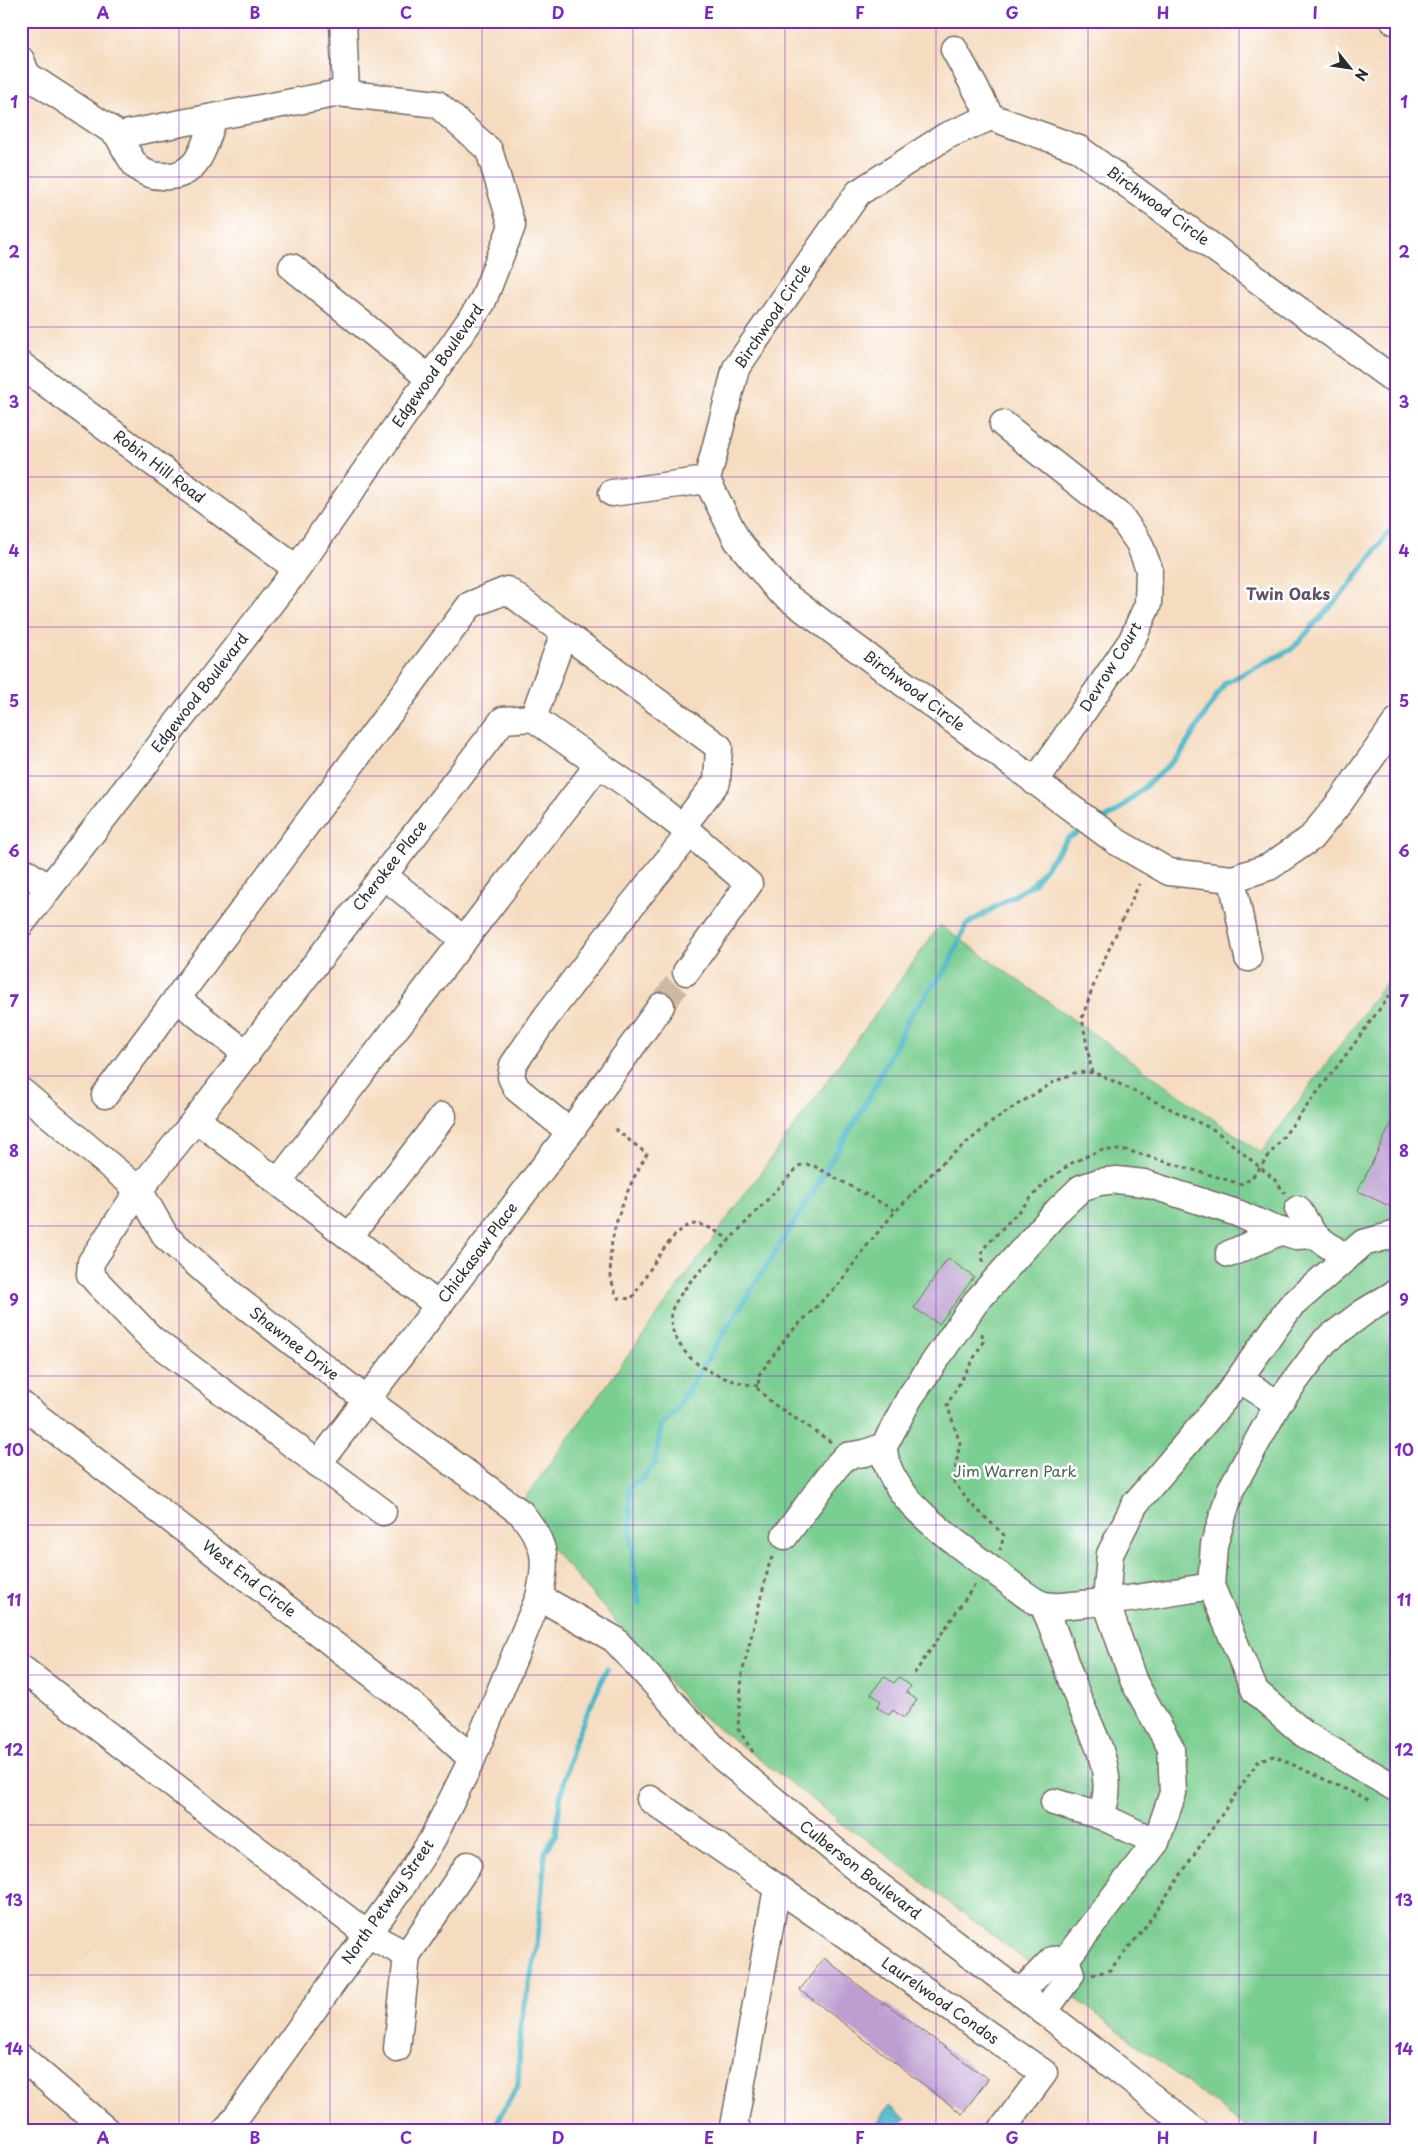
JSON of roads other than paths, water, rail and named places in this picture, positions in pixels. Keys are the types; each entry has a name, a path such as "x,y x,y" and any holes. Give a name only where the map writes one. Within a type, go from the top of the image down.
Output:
{"street":[{"path":"343,21 346,94"},
{"path":"954,49 992,117"},
{"path":"21,60 28,75 117,134 136,166 146,173 173,177 192,169 204,147 214,117"},
{"name":"Edgewood Boulevard","path":"21,924 297,569 482,303 512,226 489,150 437,104 340,93 117,134"},
{"name":"Birchwood Circle","path":"1397,382 1079,148 992,117 946,136 858,193 736,368 708,480 737,540 778,590 1117,842 1169,872 1232,879 1269,867 1311,838 1341,802 1397,721"},
{"path":"292,267 430,379"},
{"name":"Robin Hill Road","path":"21,365 297,569"},
{"name":"Devrow Court","path":"1003,424 1121,517 1139,543 1149,569 1148,604 1132,640 1035,782"},
{"path":"612,492 708,480"},
{"path":"105,1095 470,605 507,590 719,748 717,782 686,830 512,1065 511,1077 517,1089 570,1132"},
{"path":"564,633 534,718 599,764 686,830 749,884 686,972"},
{"name":"Cherokee Place","path":"384,1512 152,1339 90,1274 91,1262 139,1190 247,1054 503,720 534,718"},
{"path":"278,1182 599,764"},
{"path":"21,869 49,888"},
{"path":"383,875 464,940"},
{"path":"1232,879 1248,958"},
{"path":"177,999 247,1054"},
{"name":"Chickasaw Place","path":"318,1464 368,1401 570,1132 661,1006"},
{"name":"Shawnee Drive","path":"21,1091 139,1190 166,1237 238,1300 368,1401 521,1513 535,1530 543,1548 544,1575 539,1597"},
{"path":"349,1237 443,1116"},
{"path":"196,1119 439,1306"},
{"path":"1211,1586 1106,1602 1058,1606 1043,1605 988,1567 929,1520 906,1498 892,1476 884,1454 884,1446 910,1398 984,1293 1081,1188 1098,1182 1117,1180 1144,1183 1237,1213 1282,1232 1296,1236 1314,1235"},
{"path":"1298,1209 1314,1235 1346,1258"},
{"path":"1228,1254 1282,1232"},
{"path":"1020,1994 1052,1960 1066,1959 1156,1842 1173,1793 1171,1748 1134,1682 1106,1602 1110,1554 1134,1504 1226,1397 1290,1306 1363,1243 1397,1234"},
{"path":"1397,1292 1364,1312 1325,1341 1278,1404 1231,1489 1214,1544 1211,1586 1256,1691 1304,1734 1397,1789"},
{"path":"1239,1379 1278,1404"},
{"name":"West End Circle","path":"21,1404 420,1711 472,1759"},
{"path":"785,1536 846,1456 865,1454 884,1446"},
{"name":"North Petway Street","path":"226,2131 401,1888 432,1840 472,1759 539,1597"},
{"name":"Culberson Boulevard","path":"539,1597 614,1639 723,1758 857,1869 1044,2012 1195,2131"},
{"path":"1043,1605 1058,1637 1106,1776 1107,1796 1102,1816"},
{"path":"21,1668 367,1934 407,1955"},
{"name":"Laurelwood Condos","path":"650,1799 1044,2073 1001,2131"},
{"path":"1054,1802 1102,1816 1156,1842"},
{"path":"397,2049 407,1955 468,1865"},
{"path":"738,2131 734,2126 777,1888"},
{"path":"1044,2012 1071,1974 1066,1959"},
{"path":"21,2057 107,2131"}],"water":[{"path":"889,2106 906,2119 897,2131 871,2131"}],"waterway":[{"path":"1100,821 1115,813 1179,756 1225,683 1292,649 1350,585 1397,521"},
{"path":"639,1604 632,1554 629,1488 644,1477 655,1464 661,1426 674,1412 800,1213 869,1098 910,1016 947,968 966,925 1033,884 1068,838 1087,828"},
{"path":"492,2131 518,2085 521,2022 537,1946 545,1852 556,1835 560,1799 573,1745 607,1669"}],"tunnel":[{"path":"661,1006 686,972"}],"district":[{"name":"Twin Oaks","path":"1288,594"}],"park label":[{"name":"Jim Warren Park","path":"1015,1472"}]}
